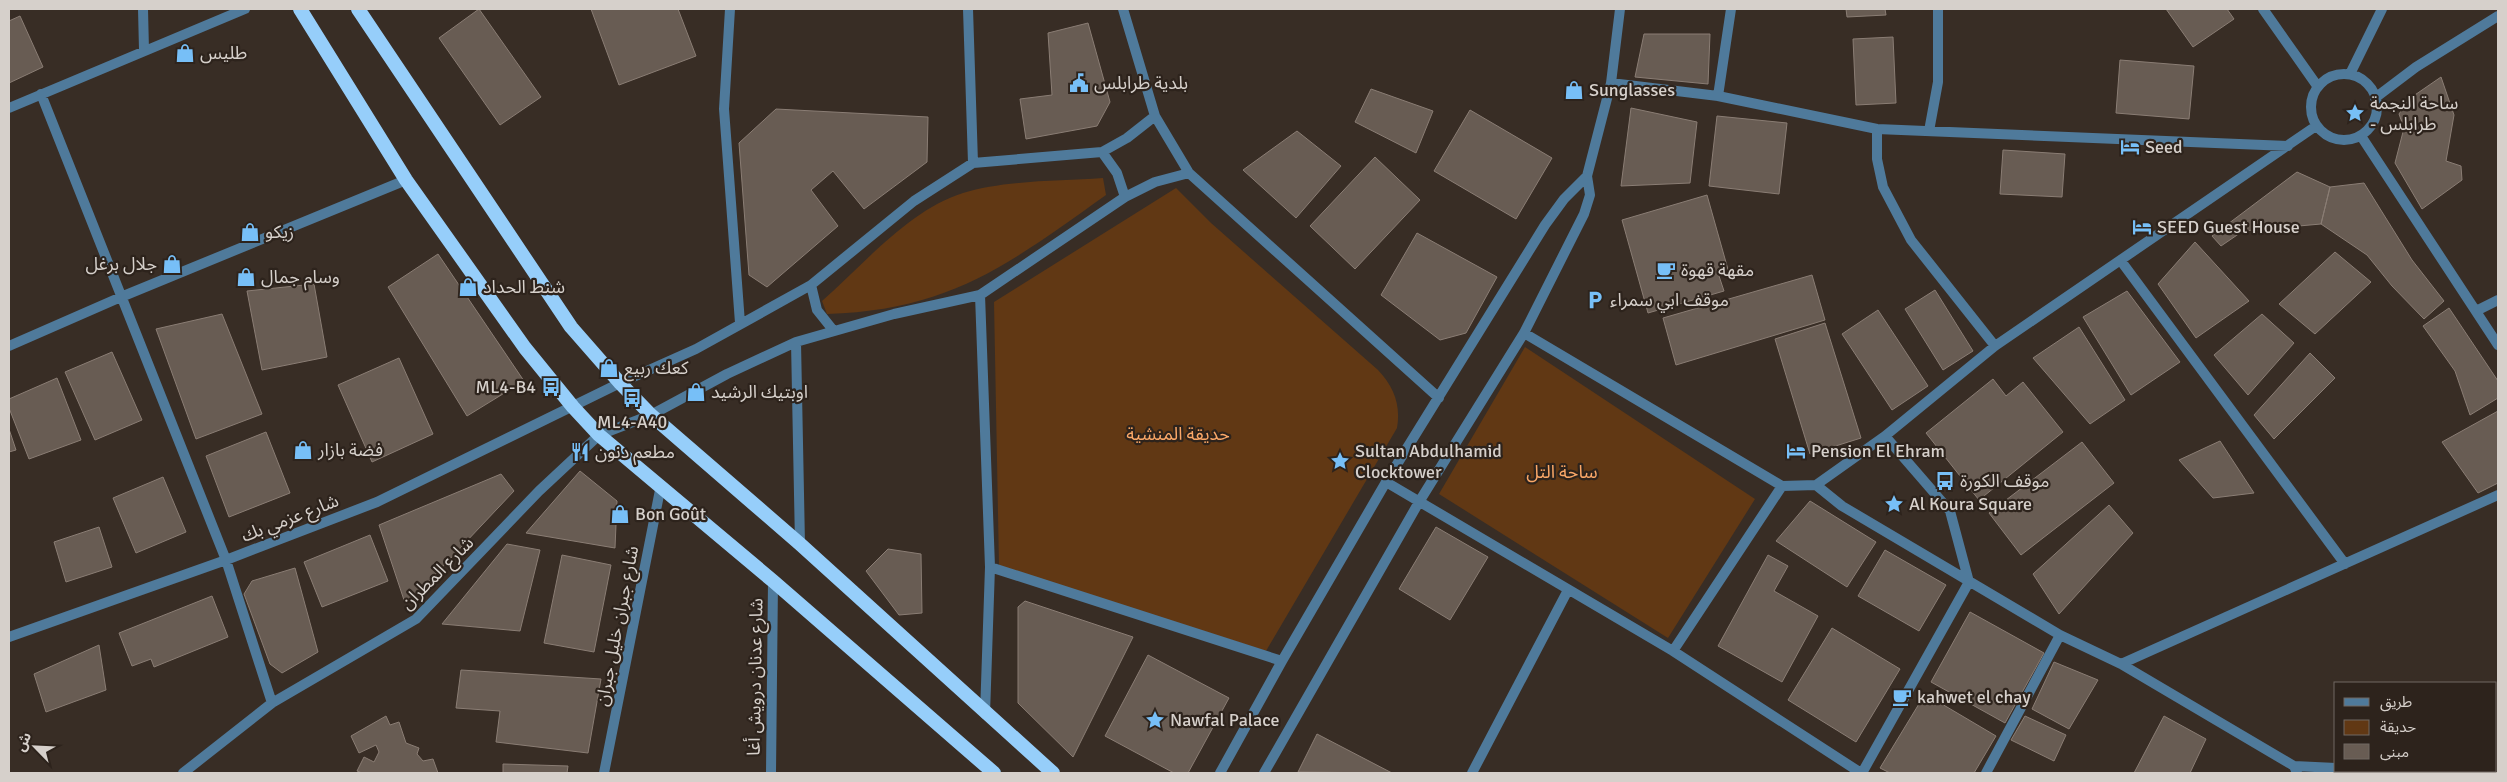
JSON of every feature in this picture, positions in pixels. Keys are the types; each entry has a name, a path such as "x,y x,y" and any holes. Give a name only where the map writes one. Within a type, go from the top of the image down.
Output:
{"highway":[{"path":"300,9 406,180 525,348 573,407 599,435 773,581 994,773"},
{"path":"358,9 571,327 620,383 651,415 800,544 985,714 1053,773"}],"street":[{"path":"143,9 144,50"},
{"path":"9,108 245,9"},
{"path":"730,9 724,109 740,323"},
{"path":"968,9 973,162 1102,152 1127,138 1155,116"},
{"path":"1123,9 1155,116 1189,174 1440,398"},
{"path":"1264,773 1419,502 1524,333 1584,214 1590,195 1587,176 1610,83 1620,9"},
{"path":"1718,96 1731,9"},
{"path":"1929,131 1938,82 1938,9"},
{"path":"2263,9 2318,87"},
{"path":"2350,74 2382,9"},
{"path":"2376,98 2416,67 2498,16"},
{"path":"2350,74 2366,83 2376,98 2374,119 2360,136 2351,139 2332,138 2316,126 2311,106 2313,94 2318,87 2332,76 2350,74"},
{"path":"1610,83 1718,96 1877,129 2288,146"},
{"path":"42,94 226,560 272,702"},
{"path":"1524,333 1782,486 1816,484 1885,436 1995,346 2316,126"},
{"path":"1877,129 1877,159 1882,187 1911,240 1995,346"},
{"path":"2360,136 2498,345"},
{"path":"1102,152 1117,173 1125,197"},
{"name":"شارع عزمي بك","path":"9,637 226,560 377,502 620,383 696,349 811,285 914,201 973,162"},
{"path":"985,714 990,567 980,295 1125,197 1155,182 1189,174"},
{"path":"1220,773 1282,661 1386,482 1440,398 1550,218 1564,199 1587,176"},
{"path":"9,346 121,297 406,180"},
{"path":"2121,261 2345,564"},
{"path":"811,285 817,310 833,330"},
{"name":"شارع المطران","path":"183,773 272,702 416,619 540,490 599,435 651,415 727,374 796,342 894,314 980,295"},
{"path":"2476,312 2498,300"},
{"path":"796,342 800,544"},
{"path":"1386,482 1673,651 1862,773 1969,582 1950,511 1885,436"},
{"path":"1816,484 1842,506 1969,582 2060,635 2122,664 2296,770 2334,768"},
{"name":"شارع جبران خليل جبران","path":"604,773 661,486"},
{"path":"1673,651 1782,486"},
{"path":"2122,664 2498,495"},
{"path":"990,567 1282,661"},
{"name":"شارع عدنان درويش أغا","path":"771,773 773,581"},
{"path":"1472,773 1568,590"},
{"path":"1986,773 2060,635"}],"green space":[{"path":"1103,178 1106,195 1039,242 977,279 944,293 909,303 871,311 827,314 822,301 906,225 943,201 963,193 996,186"},
{"name":"حديقة المنشية","path":"1176,188 1211,223 1378,370 1392,390 1397,404 1397,428 1266,651 999,566 994,302"},
{"name":"ساحة التل","path":"1525,347 1755,499 1668,638 1439,494"}],"building":[{"path":"479,9 541,97 500,125 439,38"},
{"path":"591,9 678,9 696,56 619,85"},
{"path":"1846,9 1885,9 1886,15 1847,17"},
{"path":"2166,9 2227,9 2234,19 2193,47"},
{"path":"20,16 43,67 9,83 9,21"},
{"path":"1088,23 1110,102 1097,126 1026,139 1020,99 1052,95 1048,33"},
{"path":"1644,34 1710,34 1708,84 1635,77"},
{"path":"1893,37 1896,103 1856,105 1853,39"},
{"path":"2120,60 2194,66 2189,119 2116,113"},
{"path":"2441,77 2454,115 2446,161 2461,166 2462,180 2422,209 2395,163 2404,128 2399,114 2409,99"},
{"path":"1371,89 1433,111 1416,153 1355,122"},
{"path":"1631,108 1697,122 1690,183 1621,186"},
{"path":"776,109 928,117 927,162 864,209 833,171 811,190 838,226 767,287 749,275 739,143"},
{"path":"1470,110 1552,158 1516,219 1434,171"},
{"path":"1717,116 1787,123 1779,194 1709,186"},
{"path":"1297,131 1341,166 1296,218 1243,170"},
{"path":"2003,150 2065,154 2062,197 2000,194"},
{"path":"1375,157 1420,200 1355,269 1310,226"},
{"path":"2297,172 2330,187 2321,224 2243,231 2221,246 2212,236"},
{"path":"2364,183 2412,260 2444,301 2424,319 2392,286 2367,255 2321,224 2330,187"},
{"path":"1707,195 1729,273 1719,276 1724,291 1648,313 1622,220"},
{"path":"1417,233 1497,277 1466,333 1440,340 1381,295"},
{"path":"2195,242 2249,301 2196,338 2158,284"},
{"path":"2335,252 2371,282 2315,334 2279,304"},
{"path":"438,254 524,381 467,416 388,287"},
{"path":"1812,275 1825,320 1676,365 1663,318"},
{"path":"314,284 327,357 262,370 247,291"},
{"path":"1935,290 1973,351 1943,370 1905,309"},
{"path":"2127,291 2180,362 2131,395 2083,317"},
{"path":"2449,308 2498,381 2498,398 2470,415 2455,371 2423,326"},
{"path":"1878,310 1928,386 1892,410 1842,334"},
{"path":"222,314 262,414 196,439 156,329"},
{"path":"2262,314 2294,343 2248,395 2214,355"},
{"path":"1825,323 1861,438 1810,454 1775,339"},
{"path":"2079,327 2125,400 2090,424 2033,358"},
{"path":"112,352 142,420 95,440 65,372"},
{"path":"2310,353 2335,378 2274,439 2254,415"},
{"path":"399,358 433,434 372,462 338,385"},
{"path":"57,378 81,440 29,459 9,408 9,399"},
{"path":"1993,379 2006,396 2023,382 2063,432 1979,500 1926,433"},
{"path":"2498,411 2498,483 2478,493 2442,442"},
{"path":"9,429 16,450 9,452"},
{"path":"266,432 290,493 229,517 206,456"},
{"path":"2220,441 2254,493 2213,498 2179,460"},
{"path":"2082,442 2114,483 2021,555 1989,513"},
{"path":"580,471 617,501 615,548 526,533"},
{"path":"501,474 514,491 415,596 405,603 379,525"},
{"path":"163,477 186,532 136,553 113,498"},
{"path":"1810,501 1876,542 1847,587 1776,541"},
{"path":"2109,505 2133,533 2059,614 2033,574"},
{"path":"99,527 112,567 66,582 54,542"},
{"path":"1436,527 1488,557 1450,620 1399,589"},
{"path":"370,535 388,581 322,607 304,562"},
{"path":"507,544 540,550 520,631 442,624"},
{"path":"888,549 921,554 922,613 899,615 866,571"},
{"path":"1885,550 1946,585 1919,631 1858,596"},
{"path":"562,555 611,565 594,652 544,643"},
{"path":"1768,555 1788,566 1774,591 1818,616 1782,682 1718,646"},
{"path":"295,568 318,652 282,673 270,664 244,594 252,581"},
{"path":"212,596 228,637 154,667 151,659 132,666 119,633"},
{"path":"1025,601 1133,637 1073,757 1018,703 1018,607"},
{"path":"1970,612 2044,653 2005,723 1931,682"},
{"path":"1832,628 1900,669 1856,742 1788,700"},
{"path":"99,645 106,690 46,712 34,674"},
{"path":"1148,655 1229,698 1188,773 1174,773 1105,736"},
{"path":"2054,662 2098,680 2069,729 2032,709"},
{"path":"461,670 601,679 588,753 496,742 500,711 456,708"},
{"path":"1925,694 1996,736 1974,773 1890,773 1880,768"},
{"path":"386,716 390,725 399,722 406,743 419,748 417,754 423,761 433,759 438,773 362,773 357,771 364,757 374,762 379,752 376,745 359,753 351,736"},
{"path":"2025,716 2066,735 2054,761 2011,740"},
{"path":"2164,716 2206,739 2190,773 2134,773"},
{"path":"1317,734 1392,773 1298,772"},
{"path":"503,764 568,766 567,773 503,773"}],"place":[{"name":"طليس","path":"185,53"},
{"name":"بلدية طرابلس","path":"1079,83"},
{"name":"Sunglasses","path":"1574,90"},
{"name":"ساحة النجمة - طرابلس","path":"2355,113"},
{"name":"Seed","path":"2130,147"},
{"name":"SEED Guest House","path":"2142,227"},
{"name":"زيكو","path":"250,232"},
{"name":"جلال برغل","path":"172,264"},
{"name":"مقهة قهوة","path":"1666,270"},
{"name":"وسام جمال","path":"246,277"},
{"name":"شنط الحداد","path":"468,287"},
{"name":"موقف ابي سمراء","path":"1595,300"},
{"name":"كعك ربيع","path":"609,368"},
{"name":"ML4-B4","path":"551,387"},
{"name":"اوبتيك الرشيد","path":"696,392"},
{"name":"ML4-A40","path":"632,398"},
{"name":"فضة بازار","path":"303,450"},
{"name":"Pension El Ehram","path":"1796,451"},
{"name":"مطعم دنون","path":"580,452"},
{"name":"Sultan Abdulhamid Clocktower","path":"1340,461"},
{"name":"موقف الكورة","path":"1945,481"},
{"name":"Al Koura Square","path":"1894,504"},
{"name":"Bon Goût","path":"620,514"},
{"name":"kahwet el chay","path":"1902,697"},
{"name":"Nawfal Palace","path":"1155,720"}]}
